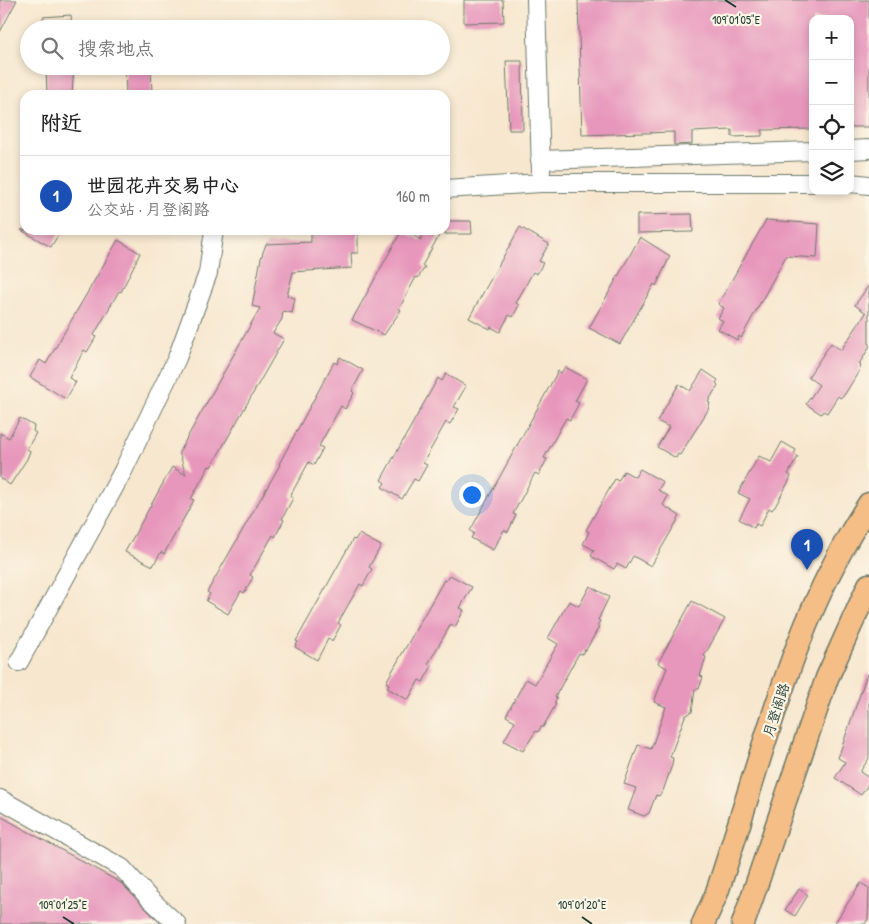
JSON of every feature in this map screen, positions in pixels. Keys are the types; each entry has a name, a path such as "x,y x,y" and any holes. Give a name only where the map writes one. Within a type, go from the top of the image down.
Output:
{"main road":[{"name":"月登阁路","path":"703,924 716,895 790,667 832,569 869,504"},
{"path":"743,924 827,678 869,585"}],"street":[{"path":"536,0 541,183"},
{"path":"854,150 869,149"},
{"path":"540,160 809,151"},
{"path":"450,189 541,183 809,183"},
{"path":"854,183 869,184"},
{"path":"19,662 124,471 176,358 208,273 213,235"},
{"path":"0,799 122,868 149,898 177,924"}],"building":[{"path":"0,0 17,0 0,32"},
{"path":"464,0 503,0 504,22 464,23"},
{"path":"578,0 869,0 869,127 854,127 854,15 809,15 809,129 762,130 762,136 732,137 732,130 692,132 692,144 674,145 674,132 582,135"},
{"path":"71,15 71,20 43,20 43,17"},
{"path":"506,61 522,61 523,130 509,130"},
{"path":"46,75 73,75 72,90 47,90"},
{"path":"125,75 151,75 152,90 126,90"},
{"path":"692,214 693,232 637,233 637,215"},
{"path":"766,220 819,224 817,258 786,256 741,338 739,336 737,340 718,329 723,321 718,318 724,308 718,304"},
{"path":"450,221 471,221 472,234 450,234"},
{"path":"520,227 549,244 539,261 543,263 537,274 533,272 516,303 519,305 513,317 509,315 500,332 469,318"},
{"path":"30,235 58,235 51,247"},
{"path":"311,235 358,235 358,253 351,253 352,268 293,272 287,296 295,298 292,313 283,311 282,319 273,333 284,339 211,467 209,466 191,499 194,500 164,554 161,552 153,566 125,552 172,467 186,475 179,452 260,308 252,306 261,258 266,244 311,242"},
{"path":"399,235 412,235 421,240 421,235 439,235 422,266 425,267 418,278 416,277 399,309 401,310 384,335 352,320"},
{"path":"640,237 670,256 656,286 654,284 620,344 589,328"},
{"path":"118,240 140,253 121,292 119,291 94,335 96,337 87,352 84,350 69,378 76,382 66,399 30,377 40,360 46,364"},
{"path":"869,285 869,348 859,364 861,365 859,371 845,394 840,398 838,396 827,413 823,411 821,414 806,404 819,385 808,377 831,343 841,350 866,313 855,305"},
{"path":"340,357 363,370 352,391 354,393 345,409 341,406 319,446 323,448 314,465 309,462 290,496 293,498 275,537 273,535 250,575 253,577 244,593 241,591 228,614 206,601 210,594 207,592 280,465 334,362 337,364"},
{"path":"565,367 587,379 575,401 579,403 570,420 566,418 544,458 547,459 539,475 535,473 513,514 516,515 508,532 504,530 493,550 471,538 474,533 470,531 558,371 561,373"},
{"path":"703,370 718,380 716,383 718,385 708,402 710,403 708,410 680,455 678,454 676,458 657,447 669,427 657,421 679,384 690,391"},
{"path":"446,374 466,386 454,407 459,409 450,424 446,422 423,463 427,465 418,481 414,479 402,499 382,487 385,483 381,480 438,378 442,381"},
{"path":"20,418 34,426 33,431 36,433 27,449 30,451 27,459 10,485 0,478 0,433 9,438"},
{"path":"782,442 796,450 794,454 798,457 788,474 791,476 776,505 772,510 769,508 760,526 756,524 754,528 739,519 750,499 738,493 759,456 771,462"},
{"path":"640,469 663,482 658,490 668,496 663,505 680,516 651,566 633,556 626,569 617,564 614,569 591,556 594,550 583,544 589,532 586,530 615,479 618,481 624,471 635,477"},
{"path":"359,534 381,546 369,567 372,569 363,586 360,584 338,623 341,625 332,641 328,639 317,660 295,647 298,642 296,641 353,539 355,540"},
{"path":"450,575 472,587 460,608 464,610 455,627 451,624 428,664 432,666 423,682 419,680 408,700 387,688 389,684 386,682 444,580 446,581"},
{"path":"590,586 609,597 598,620 600,621 597,626 599,627 586,650 582,654 579,653 555,697 557,698 554,703 556,704 543,727 538,732 536,731 523,751 504,741 515,721 506,716 526,679 535,684 558,644 548,638 569,601 579,606"},
{"path":"692,601 725,619 704,656 706,657 700,676 703,677 699,689 695,689 692,712 685,716 670,757 673,758 672,765 663,791 659,796 656,795 649,813 644,816 628,810 636,788 624,784 638,745 651,749 666,707 654,702 667,668 658,663"},
{"path":"867,674 869,675 869,758 860,772 869,778 869,783 861,795 835,778 845,762 838,758"},
{"path":"0,816 121,883 161,924 0,924"},
{"path":"861,883 869,888 868,919 865,924 834,924"},
{"path":"799,889 808,895 795,916 785,910"}],"place":[{"name":"世园花卉交易中心","path":"807,570"}]}
